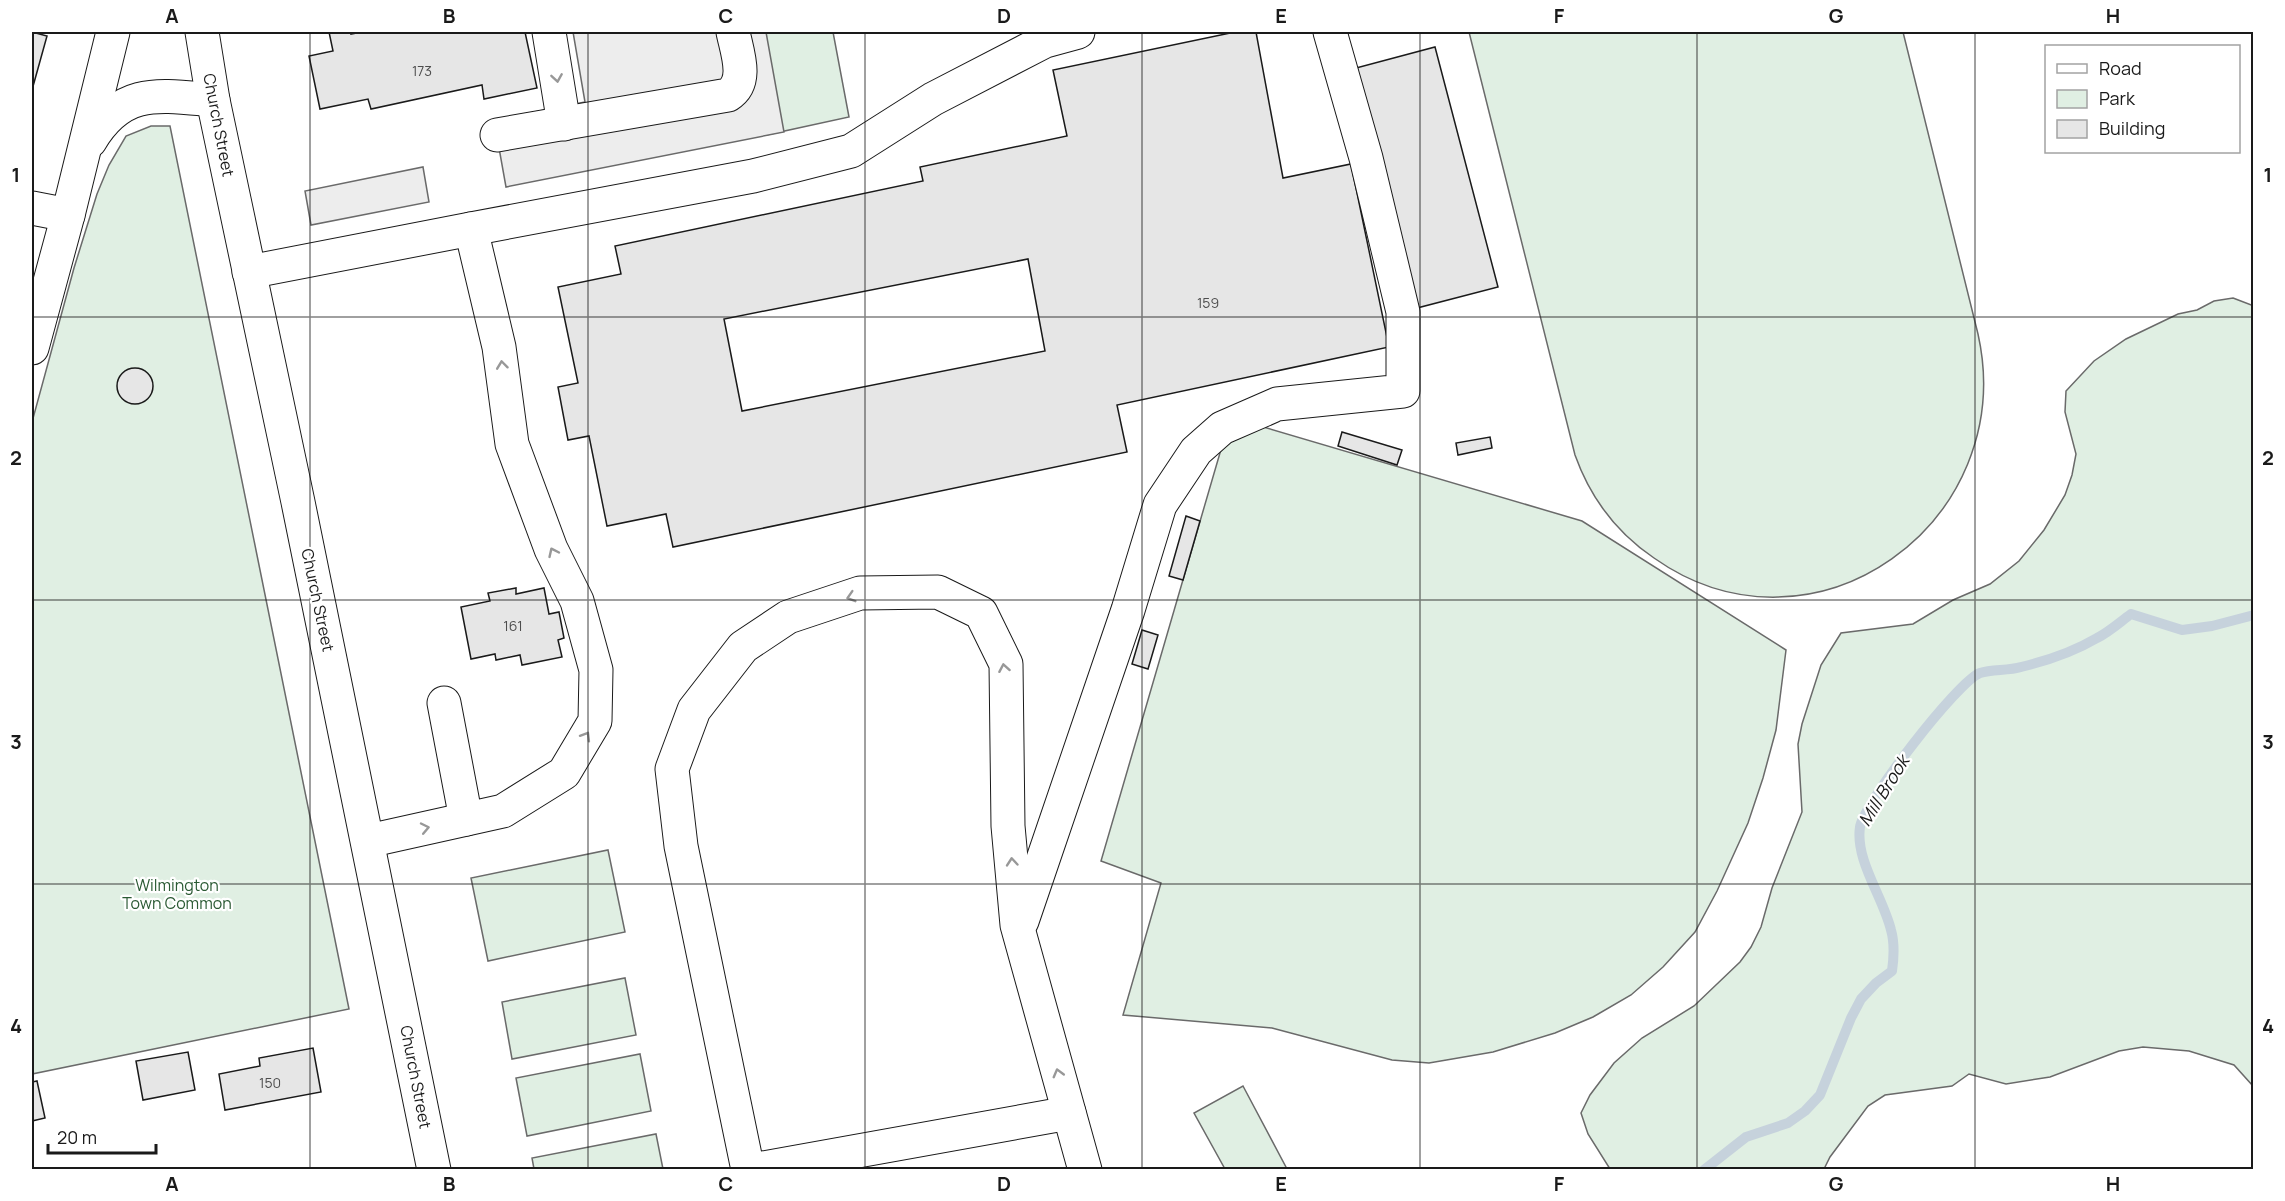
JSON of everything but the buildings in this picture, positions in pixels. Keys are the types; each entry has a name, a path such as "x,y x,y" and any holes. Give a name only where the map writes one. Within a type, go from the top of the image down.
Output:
{"main road":[{"path":"32,348 68,216 113,32"},
{"name":"Church Street","path":"202,32 213,100 368,841 434,1170"},
{"path":"549,32 564,124"},
{"path":"497,135 728,95 737,87 740,77 734,32"},
{"path":"249,272 753,176 851,151 933,99 1044,41 1078,32"},
{"path":"1019,931 1128,610 1160,505 1196,451 1222,428 1277,404 1403,391 1403,312 1366,158 1330,32"},
{"path":"83,153 99,127 112,112 135,99 164,95 213,100"},
{"path":"32,208 68,216"},
{"path":"368,841 503,811 564,773 595,721 596,670 577,601 551,549 512,444 499,347 471,229"},
{"path":"1069,1113 750,1170 681,846 672,769 694,710 743,647 788,617 860,593 938,592 981,613 1006,664 1008,826 1019,931 1069,1113 1084,1170"},
{"path":"444,704 466,819"}],"green space":[{"path":"749,32 833,32 849,117 766,135"},
{"path":"1469,32 1903,32 1978,334 1983,402 1968,464 1936,517 1892,559 1838,586 1778,597 1716,589 1654,558 1628,537 1606,513 1588,485 1575,455"},
{"name":"Wilmington Town Common","path":"151,126 170,126 349,1009 32,1074 32,422 74,268 97,194 109,165 126,136"},
{"path":"2233,298 2254,306 2253,1086 2234,1065 2189,1051 2143,1047 2119,1051 2050,1077 2006,1084 1969,1074 1952,1086 1885,1095 1868,1106 1830,1157 1824,1169 1610,1169 1588,1134 1581,1113 1590,1095 1614,1063 1642,1038 1694,1006 1740,962 1751,947 1761,927 1772,888 1802,812 1798,744 1802,724 1821,665 1841,633 1913,624 1953,600 1990,584 2019,561 2044,530 2065,495 2072,475 2076,454 2065,412 2066,391 2094,361 2126,339 2178,314 2197,310 2214,301"},
{"path":"1260,426 1582,521 1786,650 1776,730 1748,823 1717,891 1695,932 1663,967 1631,995 1593,1017 1555,1033 1493,1052 1429,1063 1392,1060 1272,1028 1123,1015 1161,883 1101,861 1222,446"},
{"path":"608,850 625,932 488,961 471,878"},
{"path":"625,978 636,1035 512,1059 502,1002"},
{"path":"640,1054 651,1111 527,1136 516,1078"},
{"path":"1243,1086 1287,1169 1225,1169 1194,1113"},
{"path":"656,1134 663,1169 534,1169 532,1158"}],"shaded area":[{"path":"573,32 766,32 784,132 506,187 494,120 585,102"},
{"path":"423,167 429,202 311,225 305,191"}],"waterway":[{"name":"Mill Brook","path":"1704,1170 1746,1137 1788,1123 1805,1111 1820,1095 1861,999 1876,983 1892,971 1894,951 1892,935 1862,852 1860,827 1865,814 1893,770 1952,697 1980,673 2016,668 2060,655 2101,636 2131,614 2182,630 2212,626 2254,615"}]}
